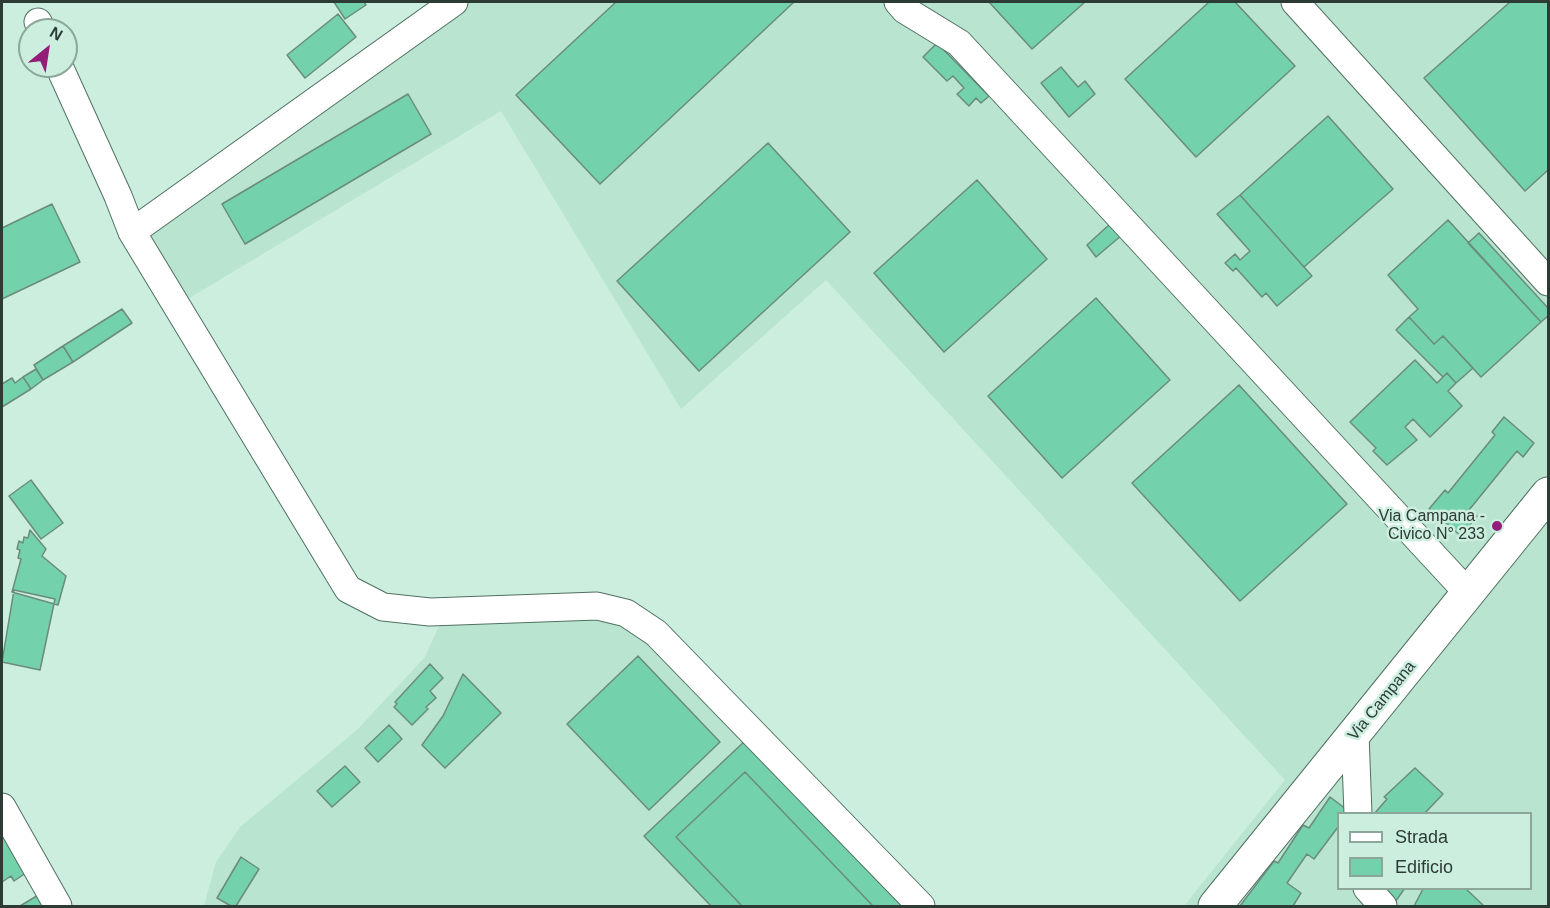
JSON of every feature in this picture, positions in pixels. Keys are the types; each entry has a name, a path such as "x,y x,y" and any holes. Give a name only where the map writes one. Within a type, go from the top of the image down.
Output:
{"street":[{"path":"132,232 454,2"},
{"path":"898,2 905,10 959,42 1468,593"},
{"path":"1295,2 1548,282"},
{"path":"64,78 118,195 132,232 348,589 383,607 430,612 597,606 626,613 656,633 921,906"},
{"name":"Via Campana","path":"1215,906 1548,494"},
{"path":"1355,734 1358,812"},
{"path":"2,807 58,906"},
{"path":"1369,890 1383,906"}],"shaded area":[{"path":"437,2 1548,2 1548,906 1184,906 1285,780 826,280 681,409 501,111 186,300 140,220"},
{"path":"572,617 617,624 639,634 905,906 204,906 216,862 240,827 357,730 425,657 440,624"}],"building":[{"path":"334,2 364,2 366,5 345,19"},
{"path":"616,2 794,2 600,184 516,95"},
{"path":"989,2 1085,2 1032,49"},
{"path":"1209,2 1235,2 1295,66 1196,157 1125,79"},
{"path":"1510,2 1548,2 1548,170 1525,191 1424,78"},
{"path":"338,14 356,37 305,78 287,55"},
{"path":"937,43 989,96 981,103 976,98 969,106 957,94 964,88 953,76 947,81 923,57"},
{"path":"1061,67 1078,87 1085,81 1095,94 1069,117 1041,83"},
{"path":"408,94 431,134 245,244 222,204"},
{"path":"1328,116 1393,189 1304,267 1240,195"},
{"path":"768,143 850,232 699,371 617,281"},
{"path":"977,180 1047,259 944,352 874,273"},
{"path":"1240,195 1312,276 1277,306 1266,293 1262,297 1236,268 1233,271 1225,263 1235,254 1240,260 1250,251 1217,214"},
{"path":"52,204 80,262 2,299 2,228"},
{"path":"1448,220 1541,322 1481,377 1443,336 1434,344 1409,317 1418,309 1388,275"},
{"path":"1111,223 1122,235 1096,257 1087,245"},
{"path":"1479,233 1548,308 1548,316 1541,322 1468,243"},
{"path":"1096,298 1170,380 1062,478 988,396"},
{"path":"122,309 132,323 73,362 63,346"},
{"path":"1409,317 1434,344 1443,336 1473,368 1456,383 1447,373 1443,377 1396,330"},
{"path":"63,346 73,362 43,380 34,365"},
{"path":"1415,360 1437,383 1447,373 1456,383 1448,391 1462,406 1430,437 1413,419 1405,427 1417,440 1387,465 1373,451 1376,448 1350,422"},
{"path":"36,369 43,380 31,389 23,377"},
{"path":"23,377 31,389 2,407 2,384 12,378 15,383"},
{"path":"1239,385 1347,504 1240,601 1132,483"},
{"path":"1504,417 1534,443 1523,457 1517,451 1469,510 1477,516 1461,536 1429,509 1445,490 1448,493 1495,435 1492,432"},
{"path":"31,480 63,523 41,539 9,496"},
{"path":"30,530 46,549 42,556 66,576 58,605 12,592 21,559 18,558 20,550 17,549 19,541 23,543 24,537 28,538"},
{"path":"14,590 55,599 40,670 2,662"},
{"path":"638,656 720,742 649,810 567,724"},
{"path":"430,664 443,678 430,691 436,698 412,725 394,707 397,704 395,702"},
{"path":"463,674 501,713 445,768 422,745 443,716"},
{"path":"389,725 402,739 378,762 365,748"},
{"path":"747,739 905,906 873,906 745,772 676,837 742,906 711,906 644,836"},
{"path":"345,766 360,782 332,807 317,791"},
{"path":"1415,768 1443,794 1426,812 1376,812 1387,799 1384,797"},
{"path":"745,772 873,906 742,906 676,837"},
{"path":"1330,797 1350,812 1337,812 1337,828 1314,859 1307,854 1287,883 1301,893 1293,906 1240,906 1274,861 1278,863 1303,825 1309,828"},
{"path":"4,837 26,873 14,881 11,876 2,882 2,839"},
{"path":"241,857 259,869 236,906 231,906 217,898"},
{"path":"1381,890 1404,890 1395,902"},
{"path":"1422,890 1467,890 1484,906 1414,906"},
{"path":"40,894 48,906 20,906"}],"place":[{"name":"Via Campana - Civico N° 233","path":"1497,526"}]}
